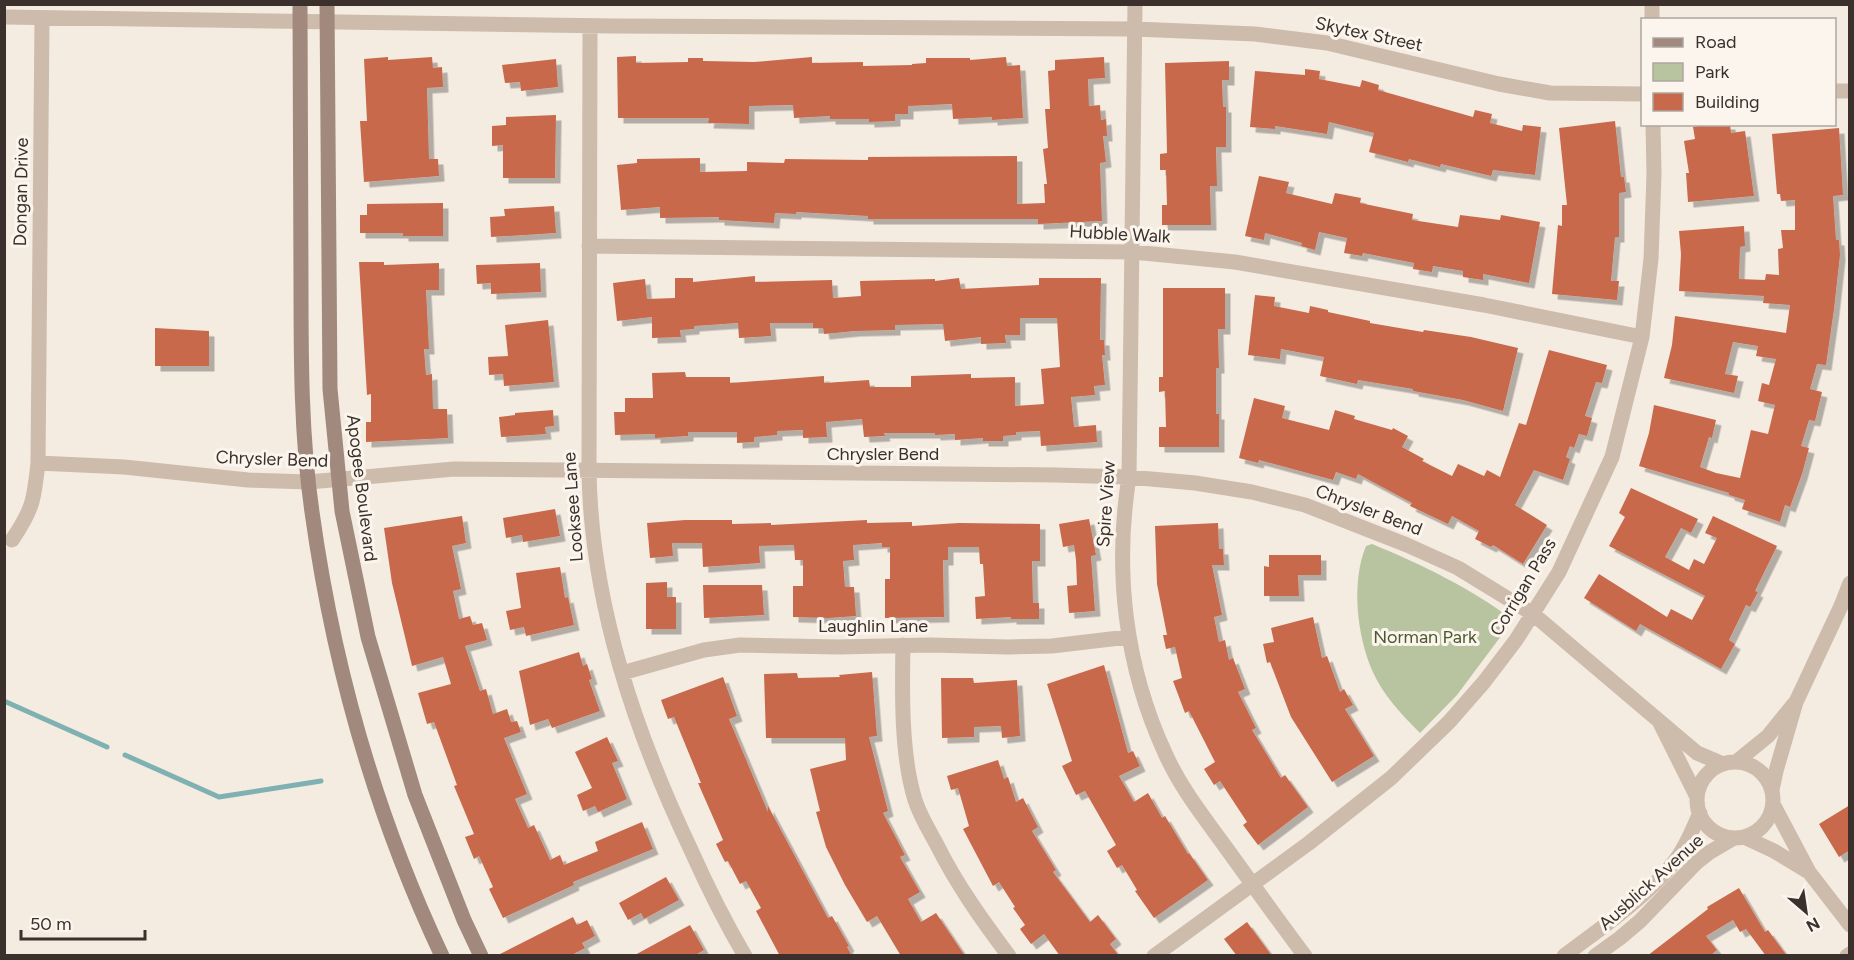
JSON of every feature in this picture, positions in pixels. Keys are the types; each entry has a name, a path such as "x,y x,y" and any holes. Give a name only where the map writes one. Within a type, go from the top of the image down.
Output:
{"street":[{"path":"300,4 302,377 312,513 331,626 351,708 381,805 428,927 442,956"},
{"name":"Apogee Boulevard","path":"327,4 330,389 346,536 368,637 415,795 464,920 481,956"},
{"name":"Spire View","path":"1135,4 1129,477 1123,520 1122,568 1123,601 1128,637 1152,720 1165,754 1189,796 1305,956"},
{"name":"Skytex Street","path":"4,17 590,26 1135,28 1255,34 1327,43 1499,84 1550,93 1641,94"},
{"name":"Dongan Drive","path":"12,540 27,519 34,500 38,463 42,18"},
{"name":"Looksee Lane","path":"590,26 589,471 591,533 597,576 622,673 645,744 672,812 706,884 745,956"},
{"name":"Corrigan Pass","path":"1154,956 1309,843 1391,778 1449,722 1484,682 1533,614 1559,572 1611,457 1642,337 1651,259 1653,126"},
{"name":"Hubble Walk","path":"589,246 1132,252 1234,262 1484,305 1642,337"},
{"name":"Chrysler Bend","path":"38,463 124,467 248,480 309,482 454,469 1129,477 1240,490 1305,505 1396,540 1458,568 1533,614 1697,753 1730,763"},
{"path":"1739,838 1755,832 1764,825 1770,815 1776,771 1796,702 1850,583"},
{"name":"Laughlin Lane","path":"622,673 704,650 740,645 1008,647 1052,646 1128,637"},
{"path":"903,645 904,730 915,799 948,869 1010,956"},
{"path":"1796,702 1768,736 1730,763 1713,769 1705,776 1697,796 1700,813 1711,830 1722,836 1739,838 1774,851 1809,872"},
{"name":"Chrysler Bend","path":"1660,723 1697,796"},
{"path":"1730,763 1746,763 1763,773 1809,872 1850,925"},
{"name":"Ausblick Avenue","path":"1564,956 1611,920 1668,869 1682,851 1700,813"},
{"name":"Ausblick Avenue","path":"1595,956 1640,921 1697,862 1710,852 1739,838"}],"green space":[{"name":"Norman Park","path":"1372,544 1446,578 1513,620 1457,695 1420,733 1381,687 1372,670 1363,641 1358,608 1358,576 1366,546"}],"building":[{"path":"636,56 636,63 688,62 688,58 703,58 703,61 754,62 812,57 812,63 863,62 863,66 912,65 926,63 926,58 970,58 970,60 1006,57 1007,66 1020,65 1023,118 953,119 952,104 908,106 908,114 895,114 895,121 830,119 830,116 794,118 793,105 749,106 749,124 708,123 709,118 618,118 617,57"},
{"path":"388,57 388,60 432,57 433,68 442,67 443,87 427,88 429,159 438,159 439,176 364,182 360,121 367,121 364,59"},
{"path":"1104,57 1105,78 1088,79 1089,106 1100,105 1101,120 1106,119 1107,136 1103,136 1106,162 1100,163 1102,221 1038,224 1038,219 868,219 868,216 796,212 796,214 775,213 774,223 719,220 719,217 660,218 660,207 621,210 617,165 637,163 637,159 700,158 700,172 747,171 747,162 784,163 785,159 868,160 868,157 1017,156 1017,204 1045,203 1044,184 1047,184 1043,149 1048,148 1045,109 1050,109 1048,71 1055,70 1055,60"},
{"path":"556,59 558,87 521,91 520,82 505,83 502,65"},
{"path":"1229,61 1229,80 1222,80 1223,107 1226,107 1226,147 1216,147 1217,186 1210,186 1211,225 1162,225 1162,205 1167,205 1166,170 1160,170 1160,154 1167,153 1165,63"},
{"path":"1305,69 1320,71 1319,79 1360,87 1362,80 1379,85 1378,90 1473,117 1475,110 1492,114 1490,123 1522,131 1523,125 1541,127 1535,175 1493,170 1491,176 1441,164 1440,167 1409,159 1408,162 1369,152 1374,133 1329,122 1327,134 1275,126 1275,129 1250,127 1255,71 1305,75"},
{"path":"556,115 555,178 503,178 503,145 492,146 492,126 506,125 506,117"},
{"path":"1615,121 1621,177 1624,177 1626,192 1619,193 1619,237 1615,237 1611,281 1619,281 1617,300 1552,294 1558,225 1562,226 1562,205 1567,205 1559,128"},
{"path":"1730,126 1731,133 1745,131 1754,196 1688,202 1686,173 1689,173 1684,141 1695,139 1693,127"},
{"path":"1839,128 1843,195 1833,196 1836,240 1839,240 1840,255 1834,309 1826,365 1817,364 1810,389 1822,392 1815,421 1809,420 1801,446 1809,448 1802,474 1790,507 1785,505 1780,522 1742,509 1745,500 1729,495 1729,493 1639,466 1649,433 1654,405 1716,420 1712,438 1709,437 1700,467 1716,473 1740,478 1751,430 1768,434 1775,405 1758,401 1762,383 1769,385 1776,359 1756,356 1758,346 1733,342 1725,374 1738,376 1734,393 1664,378 1672,345 1675,316 1786,333 1790,305 1763,303 1764,296 1679,291 1681,254 1679,231 1744,226 1745,246 1740,247 1739,279 1765,280 1766,274 1779,275 1778,249 1783,248 1781,230 1795,230 1795,200 1781,201 1780,194 1777,194 1772,134"},
{"path":"1259,176 1289,182 1286,193 1332,204 1335,193 1361,198 1360,203 1413,214 1412,220 1458,227 1460,215 1500,220 1501,215 1540,222 1529,283 1483,274 1483,280 1463,277 1463,271 1433,266 1432,272 1413,269 1414,263 1363,253 1362,256 1344,253 1347,238 1319,232 1315,250 1301,246 1302,243 1265,233 1264,240 1245,236"},
{"path":"443,203 443,236 360,233 360,215 367,215 367,204"},
{"path":"554,206 556,233 491,237 490,217 505,216 504,209"},
{"path":"359,262 384,262 384,265 439,263 439,290 426,290 429,349 424,349 426,375 432,374 433,409 447,409 448,438 366,442 366,422 371,422 371,394 367,395"},
{"path":"540,263 541,292 491,294 491,283 477,284 476,265"},
{"path":"755,276 755,282 832,280 833,298 861,296 860,281 935,279 935,281 959,278 961,289 1039,285 1039,278 1101,278 1100,340 1104,340 1105,355 1102,355 1105,385 1094,386 1095,395 1071,397 1074,427 1096,425 1097,442 1041,446 1040,431 1016,432 1016,435 1003,436 1003,441 983,441 983,438 955,440 955,434 935,435 935,433 884,433 885,436 864,437 862,419 826,422 827,437 803,438 803,430 777,431 777,435 754,437 754,442 737,443 737,432 688,432 688,436 655,438 655,434 615,435 614,412 625,412 625,398 653,398 652,373 685,372 686,377 730,377 730,383 824,376 824,383 869,380 870,387 911,387 911,376 971,374 971,378 1015,377 1015,406 1044,404 1041,369 1060,367 1057,318 1020,318 1020,335 1005,335 1006,343 981,344 981,337 945,341 943,324 895,325 895,330 824,334 823,328 813,328 813,323 770,323 771,336 739,338 738,323 694,326 694,329 680,330 681,337 652,338 652,317 617,321 613,283 645,279 647,299 675,298 675,278 693,278 693,282"},
{"path":"1163,288 1225,288 1225,329 1218,329 1219,368 1216,368 1219,447 1159,447 1159,427 1166,427 1165,391 1159,392 1159,377 1163,377"},
{"path":"1255,295 1275,297 1274,306 1309,313 1310,306 1370,321 1370,323 1471,337 1518,348 1503,411 1463,400 1413,391 1413,389 1358,380 1357,384 1320,376 1324,357 1281,349 1280,359 1248,355"},
{"path":"548,320 554,382 504,386 503,374 489,375 488,357 508,356 505,325"},
{"path":"155,328 209,331 209,366 155,366"},
{"path":"1549,350 1607,365 1602,383 1596,382 1585,416 1592,418 1587,436 1579,434 1574,448 1570,446 1566,457 1570,459 1563,480 1534,470 1515,505 1547,525 1523,564 1493,545 1491,547 1475,539 1479,531 1452,516 1448,524 1410,506 1412,503 1358,474 1356,479 1336,472 1333,480 1259,460 1258,463 1239,458 1254,398 1285,406 1282,418 1329,430 1335,410 1355,416 1354,419 1392,430 1393,428 1408,436 1402,447 1424,459 1422,461 1452,476 1458,464 1484,476 1487,470 1500,477 1519,423 1526,425"},
{"path":"553,410 554,426 545,427 546,434 501,437 499,417 515,415 515,413"},
{"path":"1631,488 1698,519 1691,533 1681,528 1665,557 1689,570 1694,559 1704,564 1717,538 1705,533 1713,516 1777,546 1755,591 1758,592 1750,607 1746,605 1729,640 1735,644 1721,669 1640,624 1636,631 1584,598 1599,574 1667,617 1671,609 1692,620 1705,596 1609,546 1625,517 1619,513"},
{"path":"555,509 560,536 523,542 522,535 506,538 503,518"},
{"path":"462,516 466,543 452,546 461,589 453,591 459,619 470,616 473,625 482,623 487,640 465,646 480,691 486,689 493,714 507,709 511,722 517,721 521,732 504,738 527,794 515,799 528,828 534,825 550,860 560,855 564,865 598,851 595,842 642,822 653,849 573,882 574,885 503,918 489,889 493,887 479,856 474,859 465,837 474,834 454,786 457,785 434,722 427,724 418,693 451,684 443,657 412,666 392,583 384,528"},
{"path":"1089,519 1096,555 1091,556 1095,611 1069,613 1067,586 1077,585 1076,560 1074,545 1063,547 1059,524"},
{"path":"732,520 732,524 771,523 771,525 867,520 867,523 912,522 912,526 959,523 1040,524 1040,561 1032,561 1033,603 1039,603 1039,619 1011,619 1011,617 976,619 975,597 985,596 983,564 980,564 979,547 948,547 948,560 943,560 944,617 885,618 885,579 890,579 890,547 882,547 882,543 853,545 854,560 843,561 845,587 854,587 856,616 793,617 793,586 803,586 803,560 795,560 794,545 759,546 760,563 703,567 702,543 672,543 673,556 650,558 647,523"},
{"path":"1218,523 1219,549 1223,549 1224,565 1212,565 1222,615 1214,617 1219,642 1225,640 1229,660 1233,658 1245,689 1238,692 1256,728 1252,730 1281,778 1285,775 1308,807 1258,845 1243,825 1247,822 1220,781 1214,785 1204,769 1215,762 1189,711 1185,713 1173,681 1182,678 1175,647 1166,649 1163,635 1167,635 1157,584 1155,526"},
{"path":"1269,555 1321,555 1321,575 1298,575 1299,596 1264,596 1264,566 1269,567"},
{"path":"560,567 565,598 568,597 574,625 526,636 524,627 510,630 506,611 521,608 516,573"},
{"path":"667,582 667,597 676,597 676,629 646,629 646,583"},
{"path":"703,585 762,585 764,615 704,618"},
{"path":"1313,617 1322,658 1327,656 1340,692 1344,689 1353,705 1345,709 1374,756 1332,782 1291,717 1270,662 1267,663 1263,644 1274,642 1271,628"},
{"path":"579,652 583,666 587,664 592,679 589,680 600,711 552,728 548,719 530,725 519,671"},
{"path":"1104,665 1128,753 1133,751 1140,766 1119,776 1134,802 1148,793 1162,818 1165,816 1188,854 1208,880 1154,918 1135,891 1137,890 1122,865 1117,868 1107,851 1116,845 1085,791 1076,795 1062,766 1072,761 1047,684"},
{"path":"872,672 877,736 869,737 888,811 883,813 905,855 900,857 920,892 908,899 921,922 936,913 965,956 901,956 877,916 867,922 845,885 826,847 816,812 820,811 810,769 846,760 845,738 766,738 764,674 797,673 798,678 840,677 839,675"},
{"path":"723,677 737,716 729,719 768,812 768,806 828,918 832,916 852,956 780,956 756,911 761,908 746,881 740,884 716,844 723,840 698,783 701,783 674,717 668,719 661,700"},
{"path":"941,678 973,678 974,683 1017,680 1020,736 1002,738 1001,726 974,727 974,737 942,738"},
{"path":"607,737 618,761 612,763 627,799 598,812 595,806 583,811 577,795 592,788 575,752"},
{"path":"998,760 1004,779 1008,777 1016,802 1023,798 1038,827 1032,831 1056,870 1053,872 1090,922 1098,915 1116,939 1110,944 1119,956 1060,956 1044,934 1031,944 1020,929 1025,925 999,882 993,886 963,829 969,826 958,788 951,790 947,776"},
{"path":"1850,805 1850,850 1839,857 1819,824"},
{"path":"666,877 679,900 644,919 641,913 628,920 619,903"},
{"path":"1739,888 1765,932 1768,930 1787,956 1766,956 1746,929 1740,932 1733,920 1706,936 1717,950 1710,956 1647,956 1708,909 1707,907"},
{"path":"573,917 577,925 587,920 595,936 582,943 585,948 570,956 496,956"},
{"path":"1247,922 1272,956 1237,956 1224,939"},
{"path":"690,925 704,950 694,956 633,956"}],"waterway":[{"path":"4,701 107,747"},
{"path":"125,755 219,797 321,781"}]}
